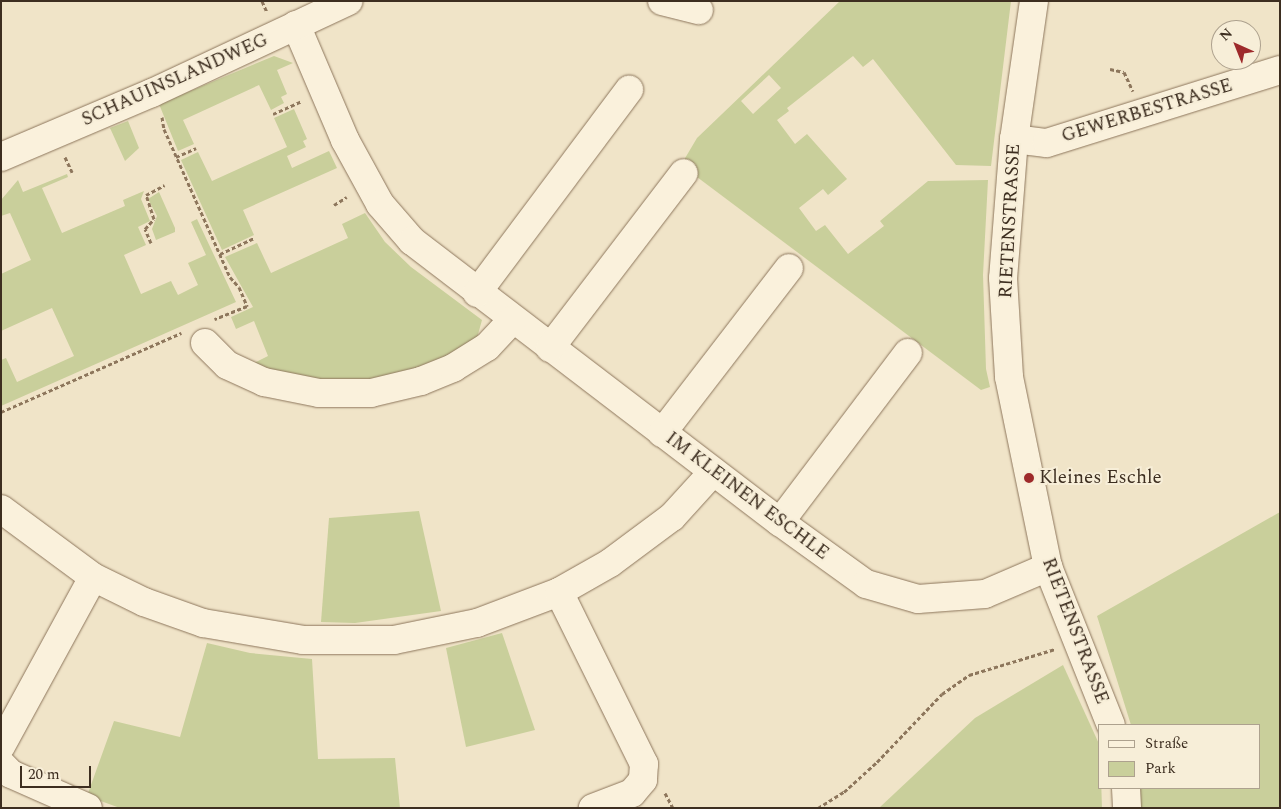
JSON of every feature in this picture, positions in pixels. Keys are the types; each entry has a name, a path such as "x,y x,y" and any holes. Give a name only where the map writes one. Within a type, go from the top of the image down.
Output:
{"street":[{"name":"SCHAUINSLANDWEG","path":"1,156 152,93 348,1"},
{"path":"662,1 699,10"},
{"name":"RIETENSTRASSE","path":"1034,1 1014,139 1003,278 1009,377 1048,567 1111,724"},
{"name":"IM KLEINEN ESCHLE","path":"296,25 345,140 380,204 412,241 512,320 713,472 866,584 918,600 985,594 1048,567"},
{"name":"GEWERBESTRASSE","path":"1014,139 1047,143 1280,70"},
{"path":"477,293 629,90"},
{"path":"550,348 684,173"},
{"path":"662,432 790,268"},
{"path":"202,331 227,366 264,382 319,393 371,392 421,381 453,368 487,347 512,320"},
{"path":"780,522 908,353"},
{"path":"1,509 21,527 93,578 144,602 203,623 302,640 394,640 477,624 560,592 610,563 672,517 713,472"},
{"path":"1,746 93,578"},
{"path":"560,592 644,764 643,780 632,792 593,808"},
{"path":"1,764 11,774 88,808"},
{"path":"1126,789 1127,808"}],"path":[{"path":"1110,69 1124,72 1136,95"},
{"path":"272,114 288,107"},
{"path":"1,412 202,331 247,306 220,254 176,157 160,111"},
{"path":"176,157 196,148"},
{"path":"150,243 145,229 154,218 146,196 165,185"},
{"path":"334,204 346,198"},
{"path":"220,254 255,238"},
{"path":"818,808 844,792 877,762 942,694 968,675 1000,663 1078,643"}],"green space":[{"path":"840,1 1011,1 991,166 956,165 873,59 863,67 853,56 787,108 789,111 777,120 795,144 807,134 847,179 828,195 823,189 799,208 816,231 825,225 848,254 884,226 880,221 928,181 988,180 983,275 986,369 990,387 981,390 681,165 697,138","holes":["769,75 781,88 753,114 741,101"]},
{"path":"274,56 293,63 277,70 287,94 281,97 284,103 271,110 259,85 183,120 194,144 178,151 159,104"},
{"path":"294,109 307,139 303,141 306,147 287,156 292,168 329,151 337,168 243,210 254,235 222,250 181,160 198,152 212,181 287,147 274,118"},
{"path":"128,121 139,148 125,161 110,128"},
{"path":"67,174 68,177 42,188 62,233 125,206 123,200 144,191 141,199 150,221 138,227 146,245 124,255 141,294 171,281 178,295 198,285 188,263 206,255 191,222 197,219 236,302 1,406 1,360 6,358 17,382 74,356 52,308 1,331 1,274 31,260 10,213 1,216 1,200 18,180 23,192"},
{"path":"159,192 175,232 156,240 152,229 157,216 148,199"},
{"path":"365,213 385,242 411,267 482,320 477,338 454,354 386,379 301,382 250,365 268,356 254,321 236,329 231,317 253,307 225,257 257,243 271,273 348,238 342,224"},
{"path":"419,511 441,611 355,623 321,622 329,518"},
{"path":"1280,512 1280,808 1140,808 1139,789 1261,789 1261,724 1131,724 1097,616"},
{"path":"502,633 535,730 466,747 446,648"},
{"path":"207,643 250,653 312,659 318,759 395,758 400,808 120,808 87,796 114,721 180,737"},
{"path":"1063,665 1098,742 1098,789 1101,789 1102,808 879,808 975,718"}],"place":[{"name":"Kleines Eschle","path":"1029,478"}]}
